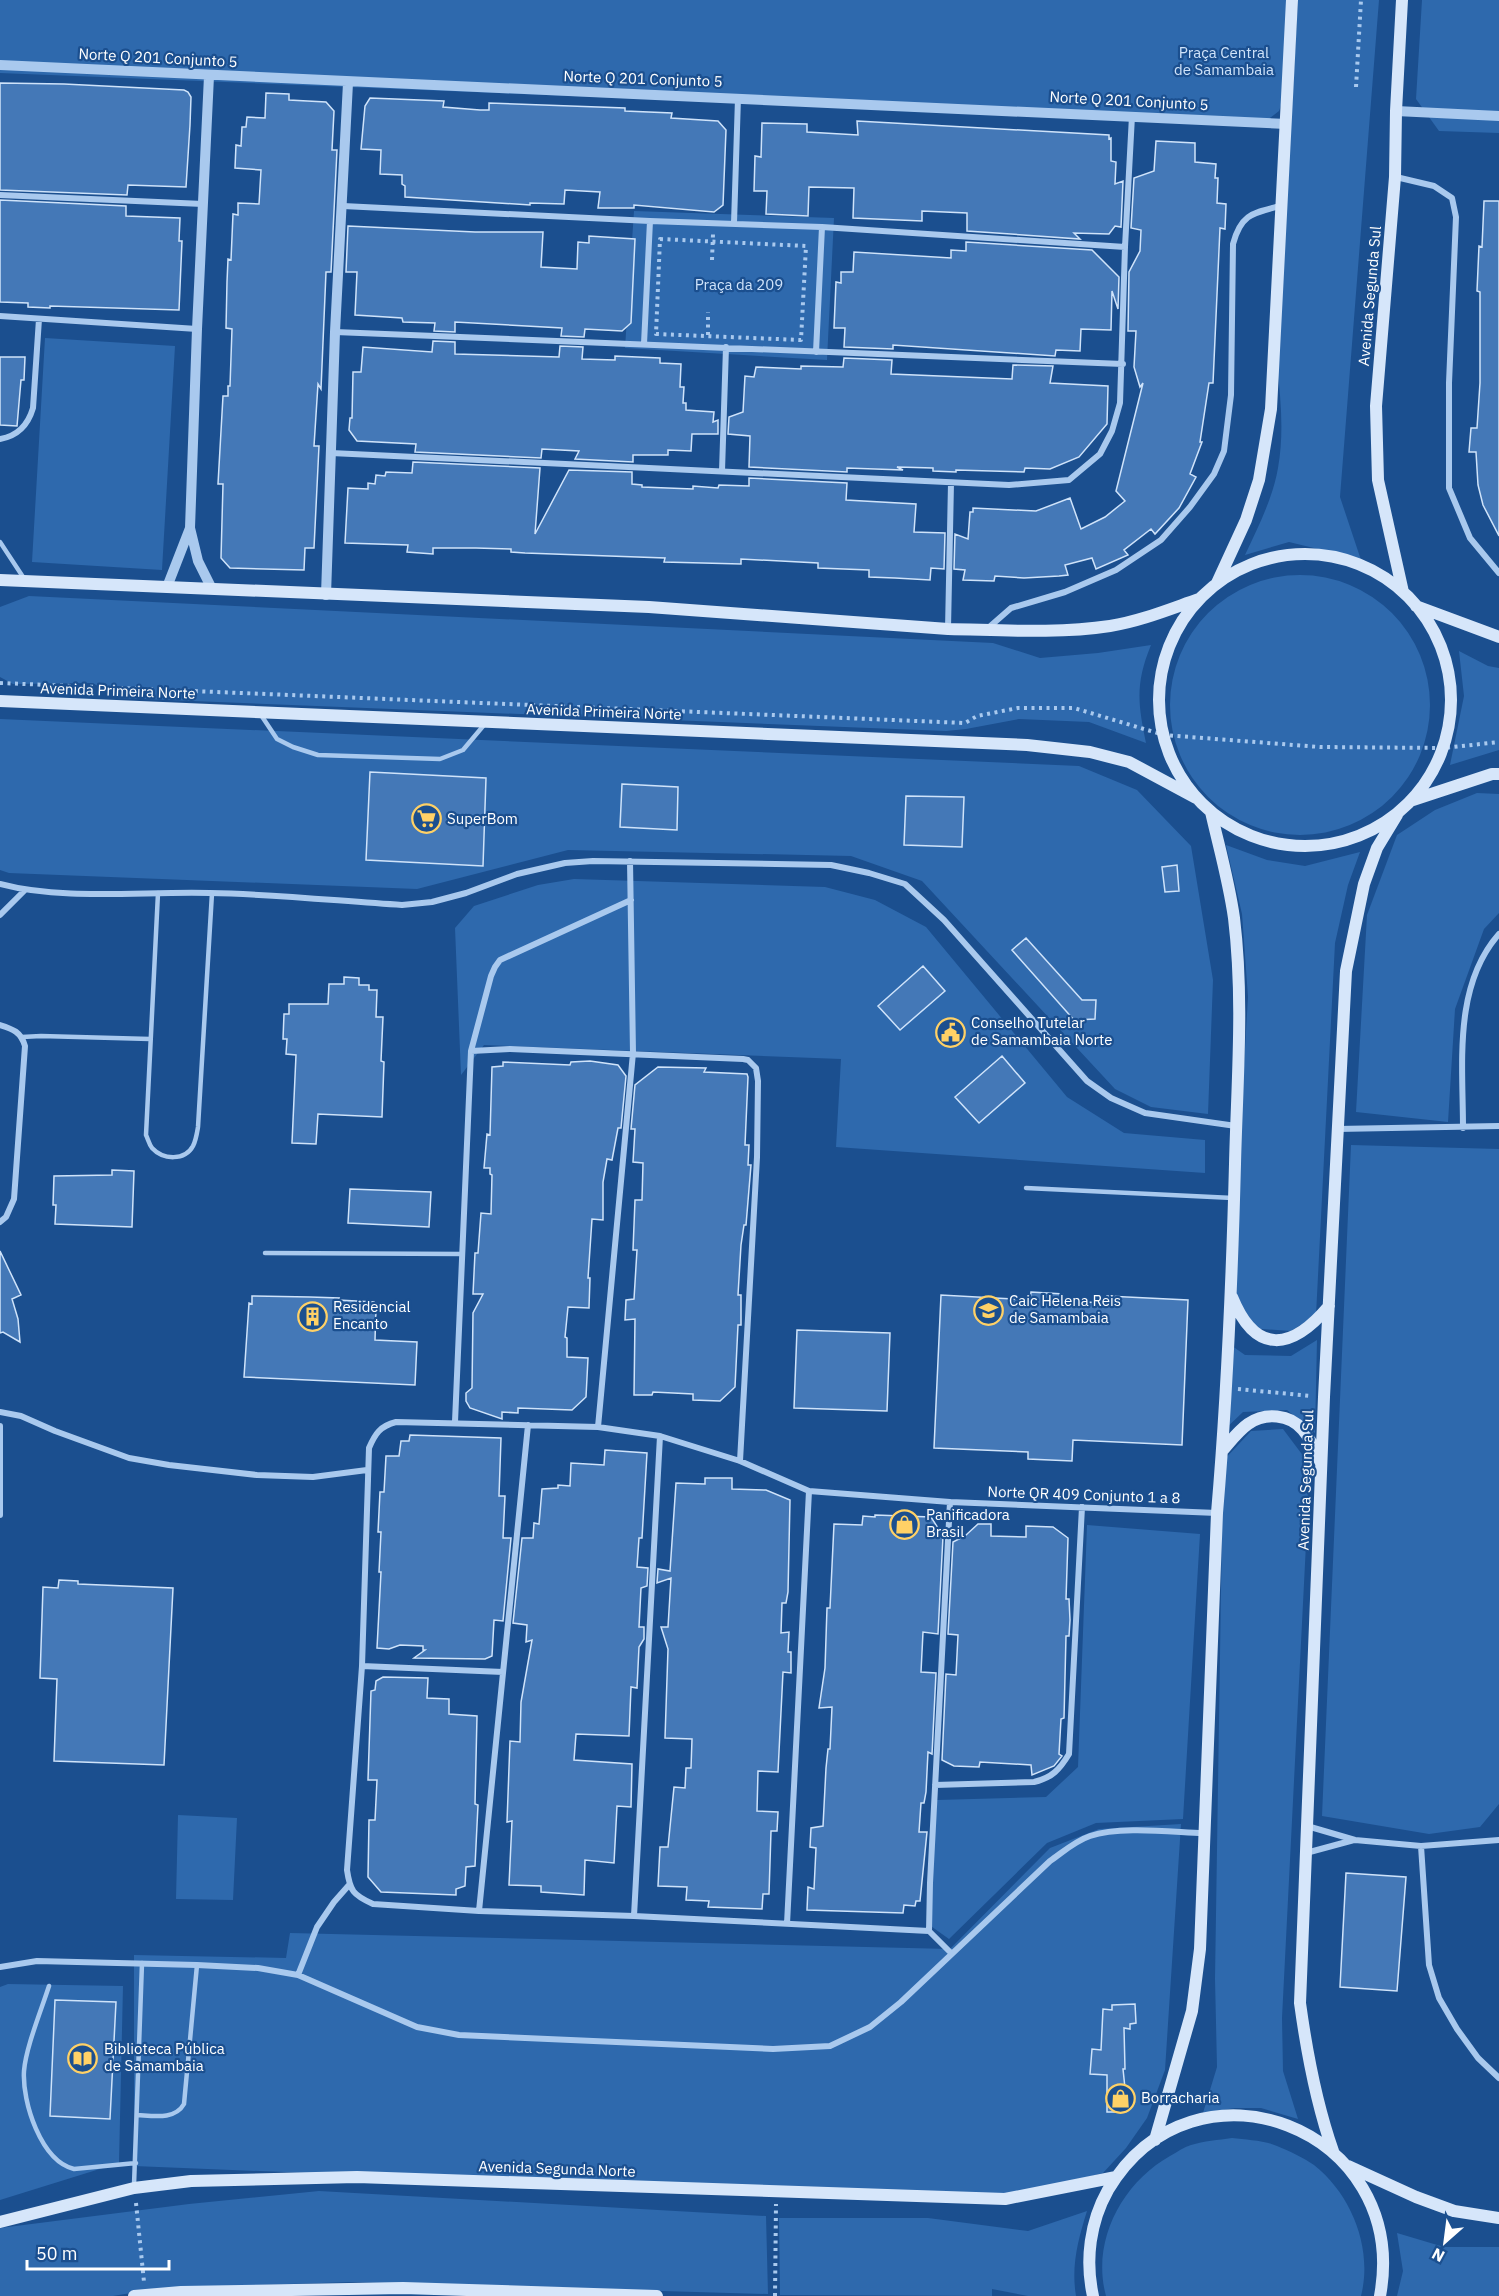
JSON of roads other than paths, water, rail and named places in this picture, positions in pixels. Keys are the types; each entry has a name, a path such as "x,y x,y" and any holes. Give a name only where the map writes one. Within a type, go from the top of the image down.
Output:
{"main road":[{"path":"1217,583 1246,520 1259,480 1271,409 1292,0"},
{"name":"Avenida Segunda Sul","path":"1402,0 1395,177 1376,406 1378,480 1403,592"},
{"path":"1286,555 1337,558 1383,577 1403,592 1434,631 1446,659 1451,689 1451,719 1444,748 1431,776 1413,800 1397,815 1362,836 1324,846 1283,845 1245,833 1211,812 1196,798 1172,761 1164,735 1160,719 1160,676 1174,635 1199,599 1217,583 1239,570 1286,555"},
{"path":"0,580 326,595 649,606 987,630 1054,630 1109,626 1137,620 1199,599"},
{"path":"0,588 21,580"},
{"path":"1416,606 1499,637"},
{"path":"0,690 16,702"},
{"name":"Avenida Primeira Norte","path":"0,701 1027,745 1090,752 1129,762 1196,798"},
{"path":"1413,800 1499,774"},
{"path":"1155,2140 1192,2011 1200,1949 1217,1513 1226,1388 1240,1041 1234,918 1211,812"},
{"name":"Avenida Segunda Sul","path":"1333,2151 1321,2116 1308,2060 1300,2003 1324,1397 1346,971 1364,884 1377,848 1397,815"},
{"path":"1230,1293 1245,1323 1257,1334 1271,1340 1292,1339 1314,1324 1329,1306"},
{"path":"1222,1451 1247,1424 1270,1416 1283,1417 1303,1430 1322,1464"},
{"path":"1093,2296 1089,2255 1093,2227 1102,2201 1116,2177 1134,2157 1155,2140 1183,2125 1214,2117 1246,2116 1277,2121 1307,2133 1333,2151 1348,2166 1369,2198 1382,2234 1384,2272 1380,2296"},
{"path":"1348,2166 1416,2197 1454,2211 1499,2218"},
{"name":"Avenida Segunda Norte","path":"0,2222 134,2188 191,2181 357,2177 1005,2199 1116,2177"},
{"path":"140,2295 403,2288 657,2296"}],"street":[{"name":"Norte Q 201 Conjunto 5","path":"0,65 348,83 738,98 1286,124"},
{"path":"209,76 190,528 198,561 212,589"},
{"path":"326,595 335,332 348,83"},
{"path":"734,223 738,98"},
{"path":"1396,111 1499,117"},
{"path":"331,453 951,483 1009,485 1069,480 1100,454 1112,431 1120,403 1132,116"},
{"path":"1395,177 1434,186 1452,198 1456,217 1449,383 1449,488 1470,538 1499,573"},
{"path":"0,195 204,204"},
{"path":"343,206 650,221 822,226 1125,247"},
{"path":"987,630 1011,608 1065,592 1116,570 1161,540 1190,507 1214,474 1224,451 1231,396 1233,244 1242,222 1250,214 1280,206"},
{"path":"644,344 650,221"},
{"path":"816,352 822,226"},
{"path":"0,316 197,329"},
{"path":"0,440 22,429 30,419 33,408 39,319"},
{"path":"335,332 1123,364"},
{"path":"723,471 726,347"},
{"path":"948,629 951,483"},
{"path":"167,587 190,528"},
{"path":"0,884 25,890 105,894 212,893 402,905 432,902 466,893 517,874 565,863 630,861 831,865 905,884 944,920 1087,1081 1111,1098 1145,1113 1236,1126"},
{"path":"598,1427 633,1053 630,861"},
{"path":"0,915 25,890"},
{"path":"455,1422 471,1051 491,976 501,960 631,900"},
{"path":"1463,1128 1464,1027 1467,1003 1482,959 1499,934"},
{"path":"0,1025 13,1029 22,1037 25,1046 14,1199 6,1217 0,1222"},
{"path":"471,1051 510,1049 743,1059 748,1060 756,1068 758,1081 756,1157 740,1461"},
{"path":"1337,1129 1499,1126"},
{"path":"0,1412 21,1416 129,1458 169,1465 257,1475 313,1477 367,1470"},
{"name":"Norte QR 409 Conjunto 1 a 8","path":"349,1885 346,1870 362,1666 367,1470 369,1448 373,1438 386,1425 396,1422 455,1422 598,1427 660,1436 740,1461 809,1491 950,1502 1217,1513"},
{"path":"479,1911 528,1425"},
{"path":"0,1426 0,1515"},
{"path":"634,1916 660,1436"},
{"path":"787,1924 809,1491"},
{"path":"930,1931 935,1785 950,1502"},
{"path":"935,1785 1034,1782 1046,1779 1061,1768 1070,1754 1082,1507"},
{"path":"362,1666 503,1672"},
{"path":"1306,1826 1355,1840 1421,1846 1499,1840"},
{"path":"0,1967 37,1961 258,1968 298,1975 417,2027 459,2035 773,2049 830,2046 870,2027 901,2002 1050,1861 1074,1844 1091,1836 1117,1831 1203,1833"},
{"path":"1305,1853 1355,1840"},
{"path":"1421,1846 1429,1965 1439,1998 1457,2029 1478,2058 1499,2078"},
{"path":"298,1975 317,1927 349,1885 357,1897 373,1904 479,1911 634,1916 930,1931 951,1953"}],"lane":[{"path":"0,542 21,580"},
{"path":"260,712 277,739 318,755 440,759 463,750 487,722"},
{"path":"158,893 146,1135 152,1147 163,1156 174,1158 186,1155 194,1144 198,1127 212,893"},
{"path":"22,1037 150,1039"},
{"path":"1026,1188 1234,1198"},
{"path":"265,1253 462,1254"},
{"path":"134,2188 142,1963"},
{"path":"138,2115 172,2114 182,2109 184,2104 196,1965"},
{"path":"49,1986 24,2072 27,2097 40,2137 54,2159 66,2167 74,2169 136,2163"}],"place":[{"name":"SuperBom","path":"426,819"},
{"name":"Conselho Tutelar de Samambaia Norte","path":"950,1032"},
{"name":"Caic Helena Reis de Samambaia","path":"988,1310"},
{"name":"Residencial Encanto","path":"312,1316"},
{"name":"Panificadora Brasil","path":"905,1524"},
{"name":"Biblioteca Pública de Samambaia","path":"83,2058"},
{"name":"Borracharia","path":"1120,2098"}],"park label":[{"name":"Praça Central de Samambaia","path":"1224,62"},
{"name":"Praça da 209","path":"739,285"}]}
